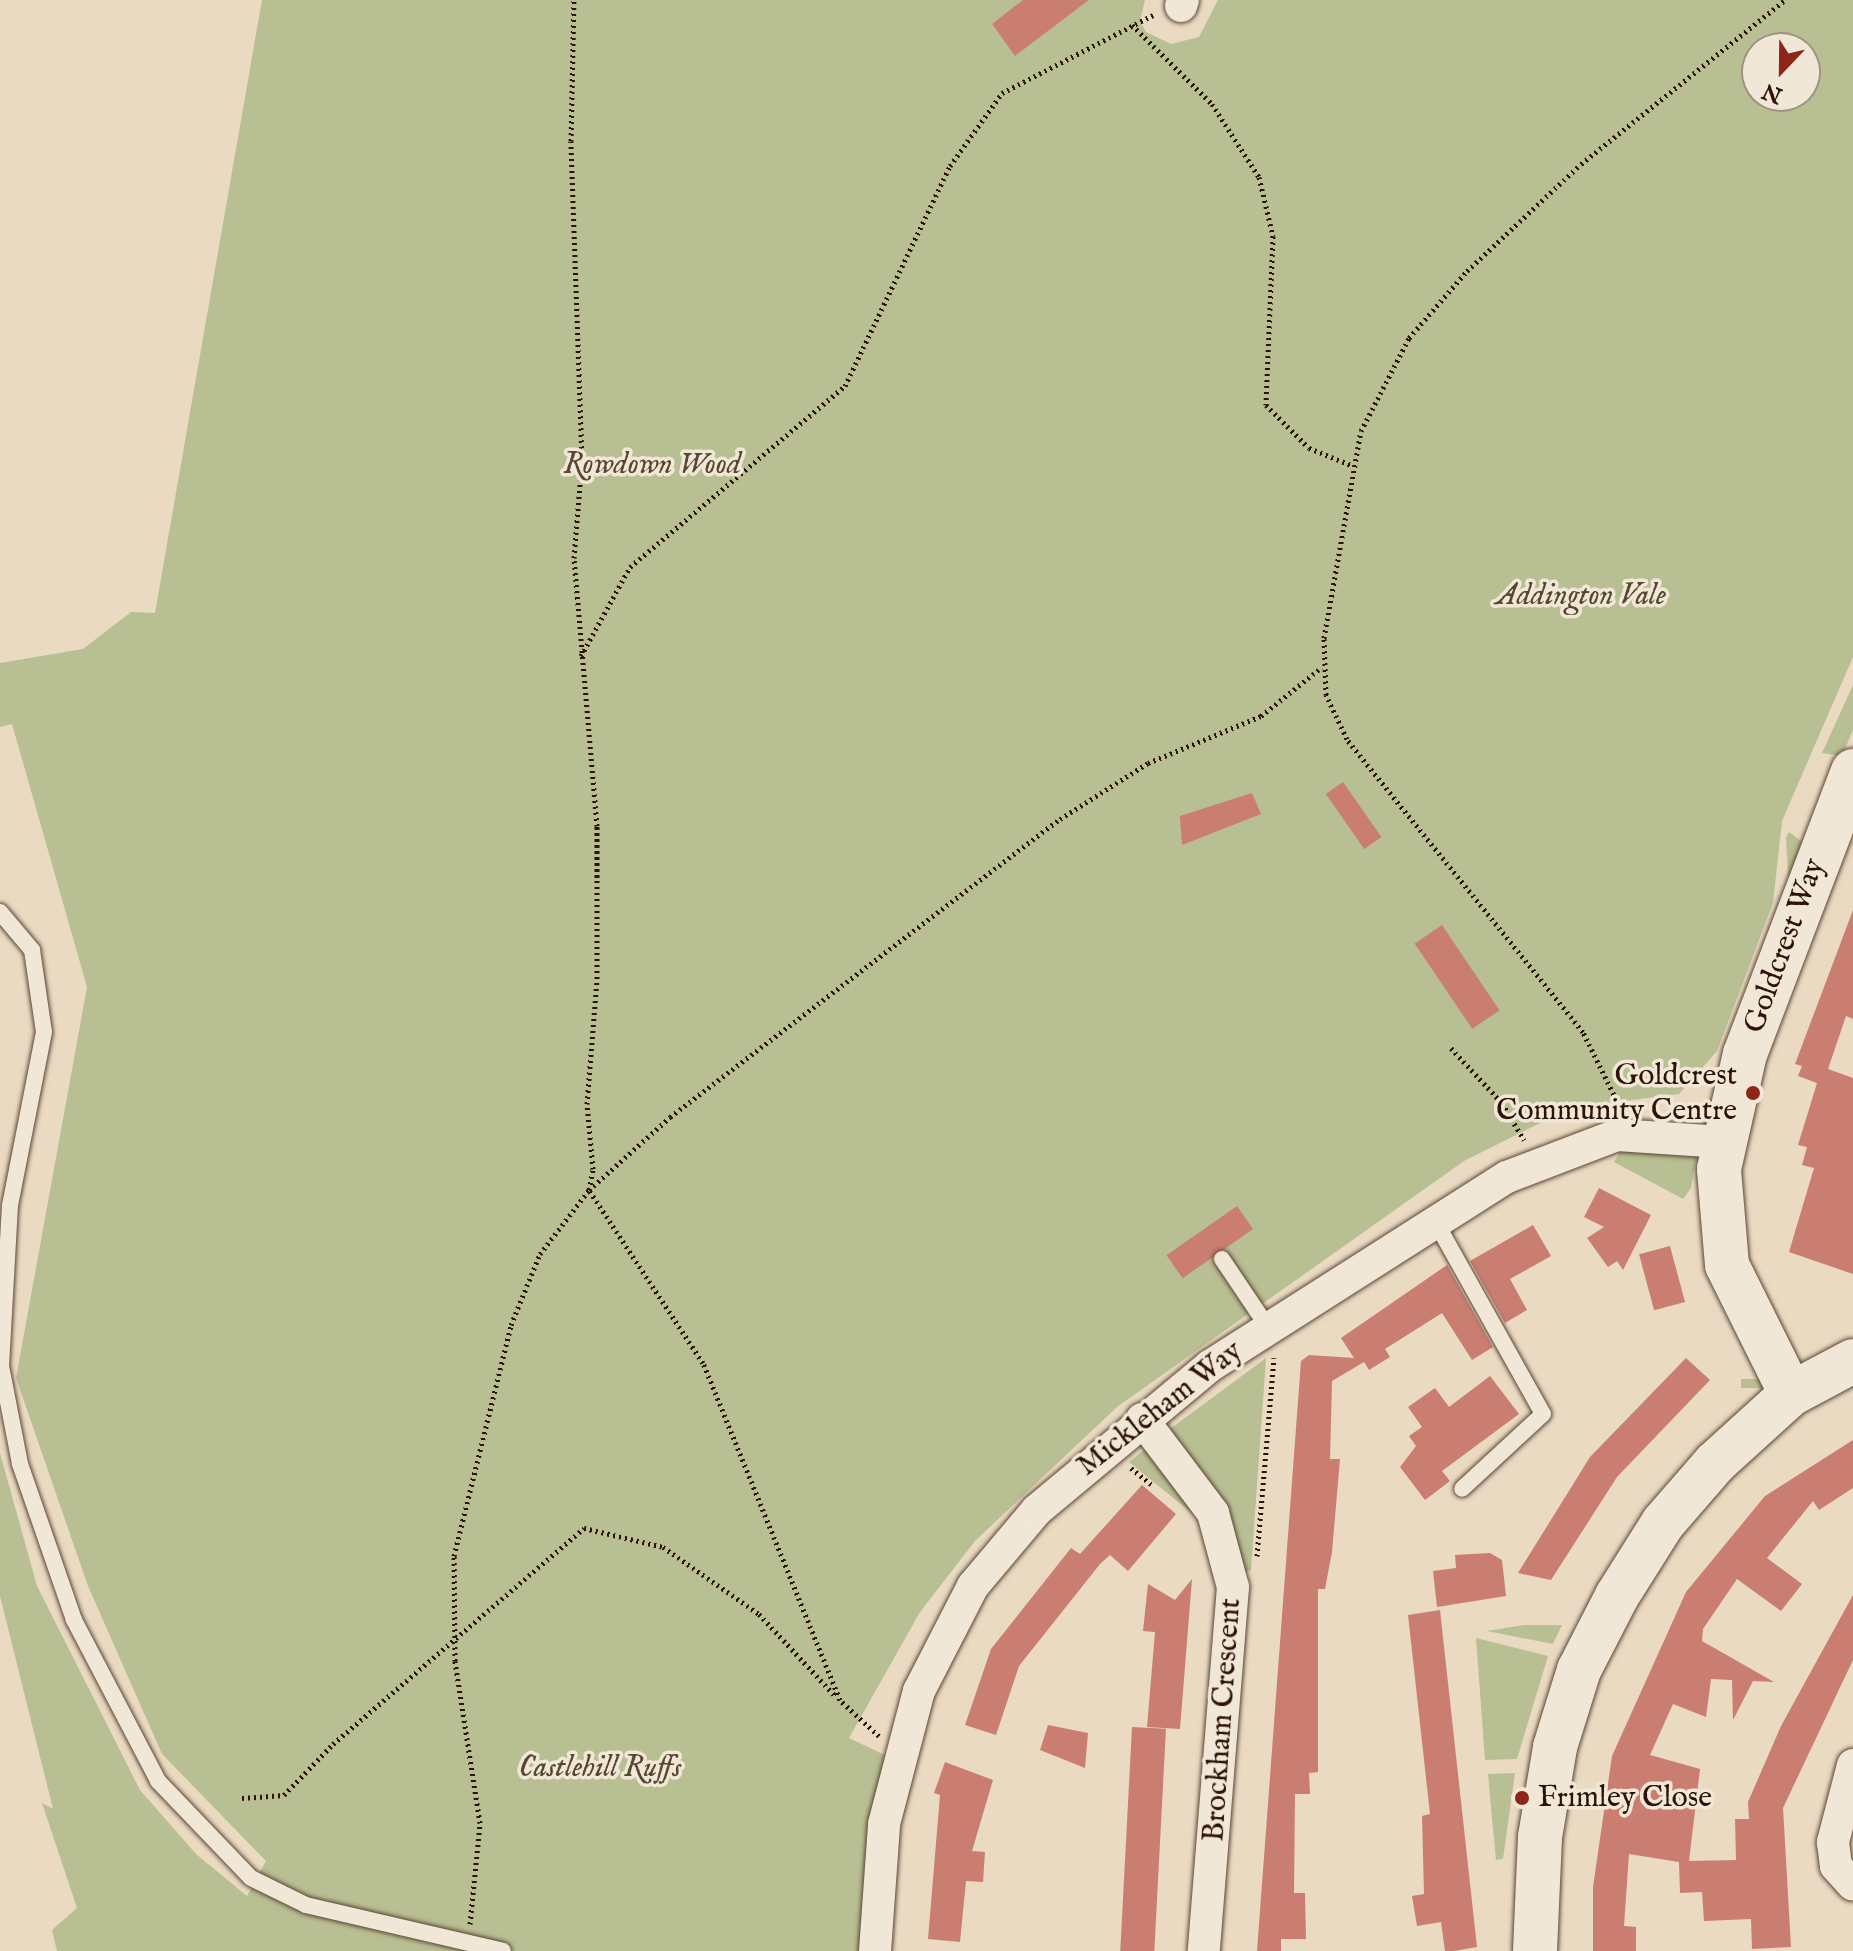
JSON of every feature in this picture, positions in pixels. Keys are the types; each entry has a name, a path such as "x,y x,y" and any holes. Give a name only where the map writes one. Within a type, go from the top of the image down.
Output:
{"street":[{"name":"Goldcrest Way","path":"1791,1394 1756,1334 1721,1246 1723,1142 1762,1006 1853,771"},
{"name":"Mickleham Way","path":"875,1951 880,1856 899,1751 930,1663 979,1576 1037,1510 1142,1419 1267,1326 1434,1219 1536,1162 1623,1134 1723,1142"},
{"path":"1535,1951 1544,1803 1579,1670 1675,1507 1791,1394 1853,1361"},
{"name":"Brockham Crescent","path":"1142,1419 1213,1513 1233,1582 1204,1951"},
{"path":"1853,1765 1833,1842 1836,1866 1853,1885"}],"lane":[{"path":"0,912 32,950 44,1032 10,1205 1,1366 20,1464 74,1620 158,1781 251,1878 306,1905 503,1951"},
{"path":"1434,1219 1543,1414 1462,1489"},
{"path":"1222,1259 1267,1326"}],"path":[{"path":"574,0 571,141 582,460 574,558 597,826 589,1190 703,1363 840,1700"},
{"path":"1623,1134 1602,1061 1347,739 1322,667 1351,465 1373,400 1432,308 1581,164 1785,0"},
{"path":"581,657 630,567 845,386 950,166 1002,93 1132,25 1182,3"},
{"path":"1132,25 1212,104 1259,177 1273,236 1266,405 1309,448 1351,465"},
{"path":"475,1942 470,1932 480,1823 454,1642 454,1556 494,1379 540,1254 589,1190 670,1117 1060,819 1148,763 1261,716 1322,667"},
{"path":"1451,1048 1509,1113 1536,1162"},
{"path":"1233,1582 1255,1572 1274,1364 1267,1326"},
{"path":"242,1798 284,1795 584,1528 663,1547 759,1614 840,1700 899,1751"}],"green space":[{"path":"262,0 1024,0 992,24 1016,55 1089,0 1145,0 1140,21 1146,32 1171,44 1199,37 1218,0 1853,0 1853,657 1782,821 1773,903 1717,1051 1679,1094 1570,1108 1464,1161 1117,1407 975,1541 920,1612 849,1738 885,1755 864,1951 57,1951 52,1930 77,1908 42,1803 53,1809 0,1596 0,1453 37,1586 140,1790 196,1854 247,1896 266,1861 162,1754 88,1586 16,1378 87,987 12,724 0,727 0,663 83,649 131,612 155,613"},
{"path":"1853,685 1853,730 1842,756 1822,753"},
{"path":"1789,832 1805,844 1789,888 1786,838"},
{"path":"1622,1148 1697,1155 1691,1188 1683,1199 1614,1162"},
{"path":"1266,1358 1251,1570 1245,1572 1166,1432"},
{"path":"1741,1379 1853,1379 1853,1388 1741,1388"},
{"path":"1145,1449 1203,1522 1129,1462"},
{"path":"1524,1625 1562,1625 1553,1644 1487,1631"},
{"path":"1476,1638 1548,1656 1517,1759 1485,1760"},
{"path":"1515,1773 1503,1859 1496,1860 1488,1774"}],"building":[{"path":"1023,0 1089,0 1015,56 992,24"},
{"path":"1343,782 1381,837 1364,849 1326,794"},
{"path":"1252,793 1261,814 1182,845 1180,816"},
{"path":"1853,910 1853,1019 1846,1016 1828,1069 1853,1078 1853,1274 1789,1252 1814,1168 1802,1165 1807,1147 1798,1145 1817,1083 1798,1076 1802,1066 1795,1064"},
{"path":"1442,925 1500,1010 1472,1029 1415,943"},
{"path":"1599,1188 1651,1215 1623,1270 1617,1261 1608,1267 1587,1238 1604,1227 1584,1217"},
{"path":"1237,1206 1253,1229 1183,1278 1167,1255"},
{"path":"1533,1225 1551,1256 1510,1279 1527,1310 1505,1323 1470,1261"},
{"path":"1670,1246 1685,1302 1654,1310 1639,1254"},
{"path":"1447,1265 1493,1347 1472,1360 1442,1313 1385,1349 1390,1357 1369,1370 1364,1362 1332,1381 1330,1459 1340,1459 1332,1552 1325,1589 1318,1589 1318,1772 1309,1773 1310,1794 1295,1794 1294,1893 1305,1893 1306,1939 1281,1939 1281,1951 1257,1951 1301,1361 1309,1355 1354,1358 1341,1338"},
{"path":"1686,1358 1710,1380 1617,1477 1551,1580 1518,1573 1590,1457"},
{"path":"1490,1376 1519,1414 1442,1471 1450,1481 1425,1500 1400,1467 1416,1446 1409,1436 1422,1427 1408,1407 1435,1388 1449,1407"},
{"path":"1853,1440 1853,1488 1819,1510 1813,1501 1767,1558 1802,1584 1781,1611 1737,1579 1703,1629 1702,1641 1774,1682 1753,1681 1733,1720 1732,1680 1711,1679 1706,1717 1673,1704 1650,1755 1700,1769 1689,1861 1736,1860 1735,1819 1749,1819 1748,1802 1781,1726 1853,1595 1853,1660 1783,1808 1791,1947 1752,1949 1751,1919 1704,1921 1702,1892 1680,1893 1679,1862 1629,1854 1624,1926 1636,1927 1636,1951 1593,1951 1593,1887 1612,1756 1686,1592 1765,1496"},
{"path":"1142,1485 1176,1514 1128,1571 1110,1555 1100,1564 1019,1666 996,1735 965,1725 991,1649 1071,1548 1080,1554"},
{"path":"1490,1553 1502,1560 1506,1596 1437,1607 1433,1571 1456,1568 1455,1555"},
{"path":"1192,1579 1180,1729 1147,1727 1155,1632 1143,1631 1148,1584 1175,1600"},
{"path":"1440,1610 1477,1947 1454,1951 1445,1951 1441,1922 1417,1926 1412,1896 1424,1894 1422,1816 1430,1814 1408,1615"},
{"path":"1048,1725 1088,1733 1085,1768 1040,1750"},
{"path":"1132,1727 1166,1729 1154,1951 1120,1951"},
{"path":"945,1762 993,1780 972,1851 985,1852 983,1882 966,1881 960,1942 928,1939 940,1795 934,1793"}],"place":[{"name":"Goldcrest Community Centre","path":"1753,1093"},
{"name":"Frimley Close","path":"1522,1798"}],"park label":[{"name":"Rowdown Wood","path":"652,465"},
{"name":"Addington Vale","path":"1581,596"},
{"name":"Castlehill Ruffs","path":"600,1768"}]}
